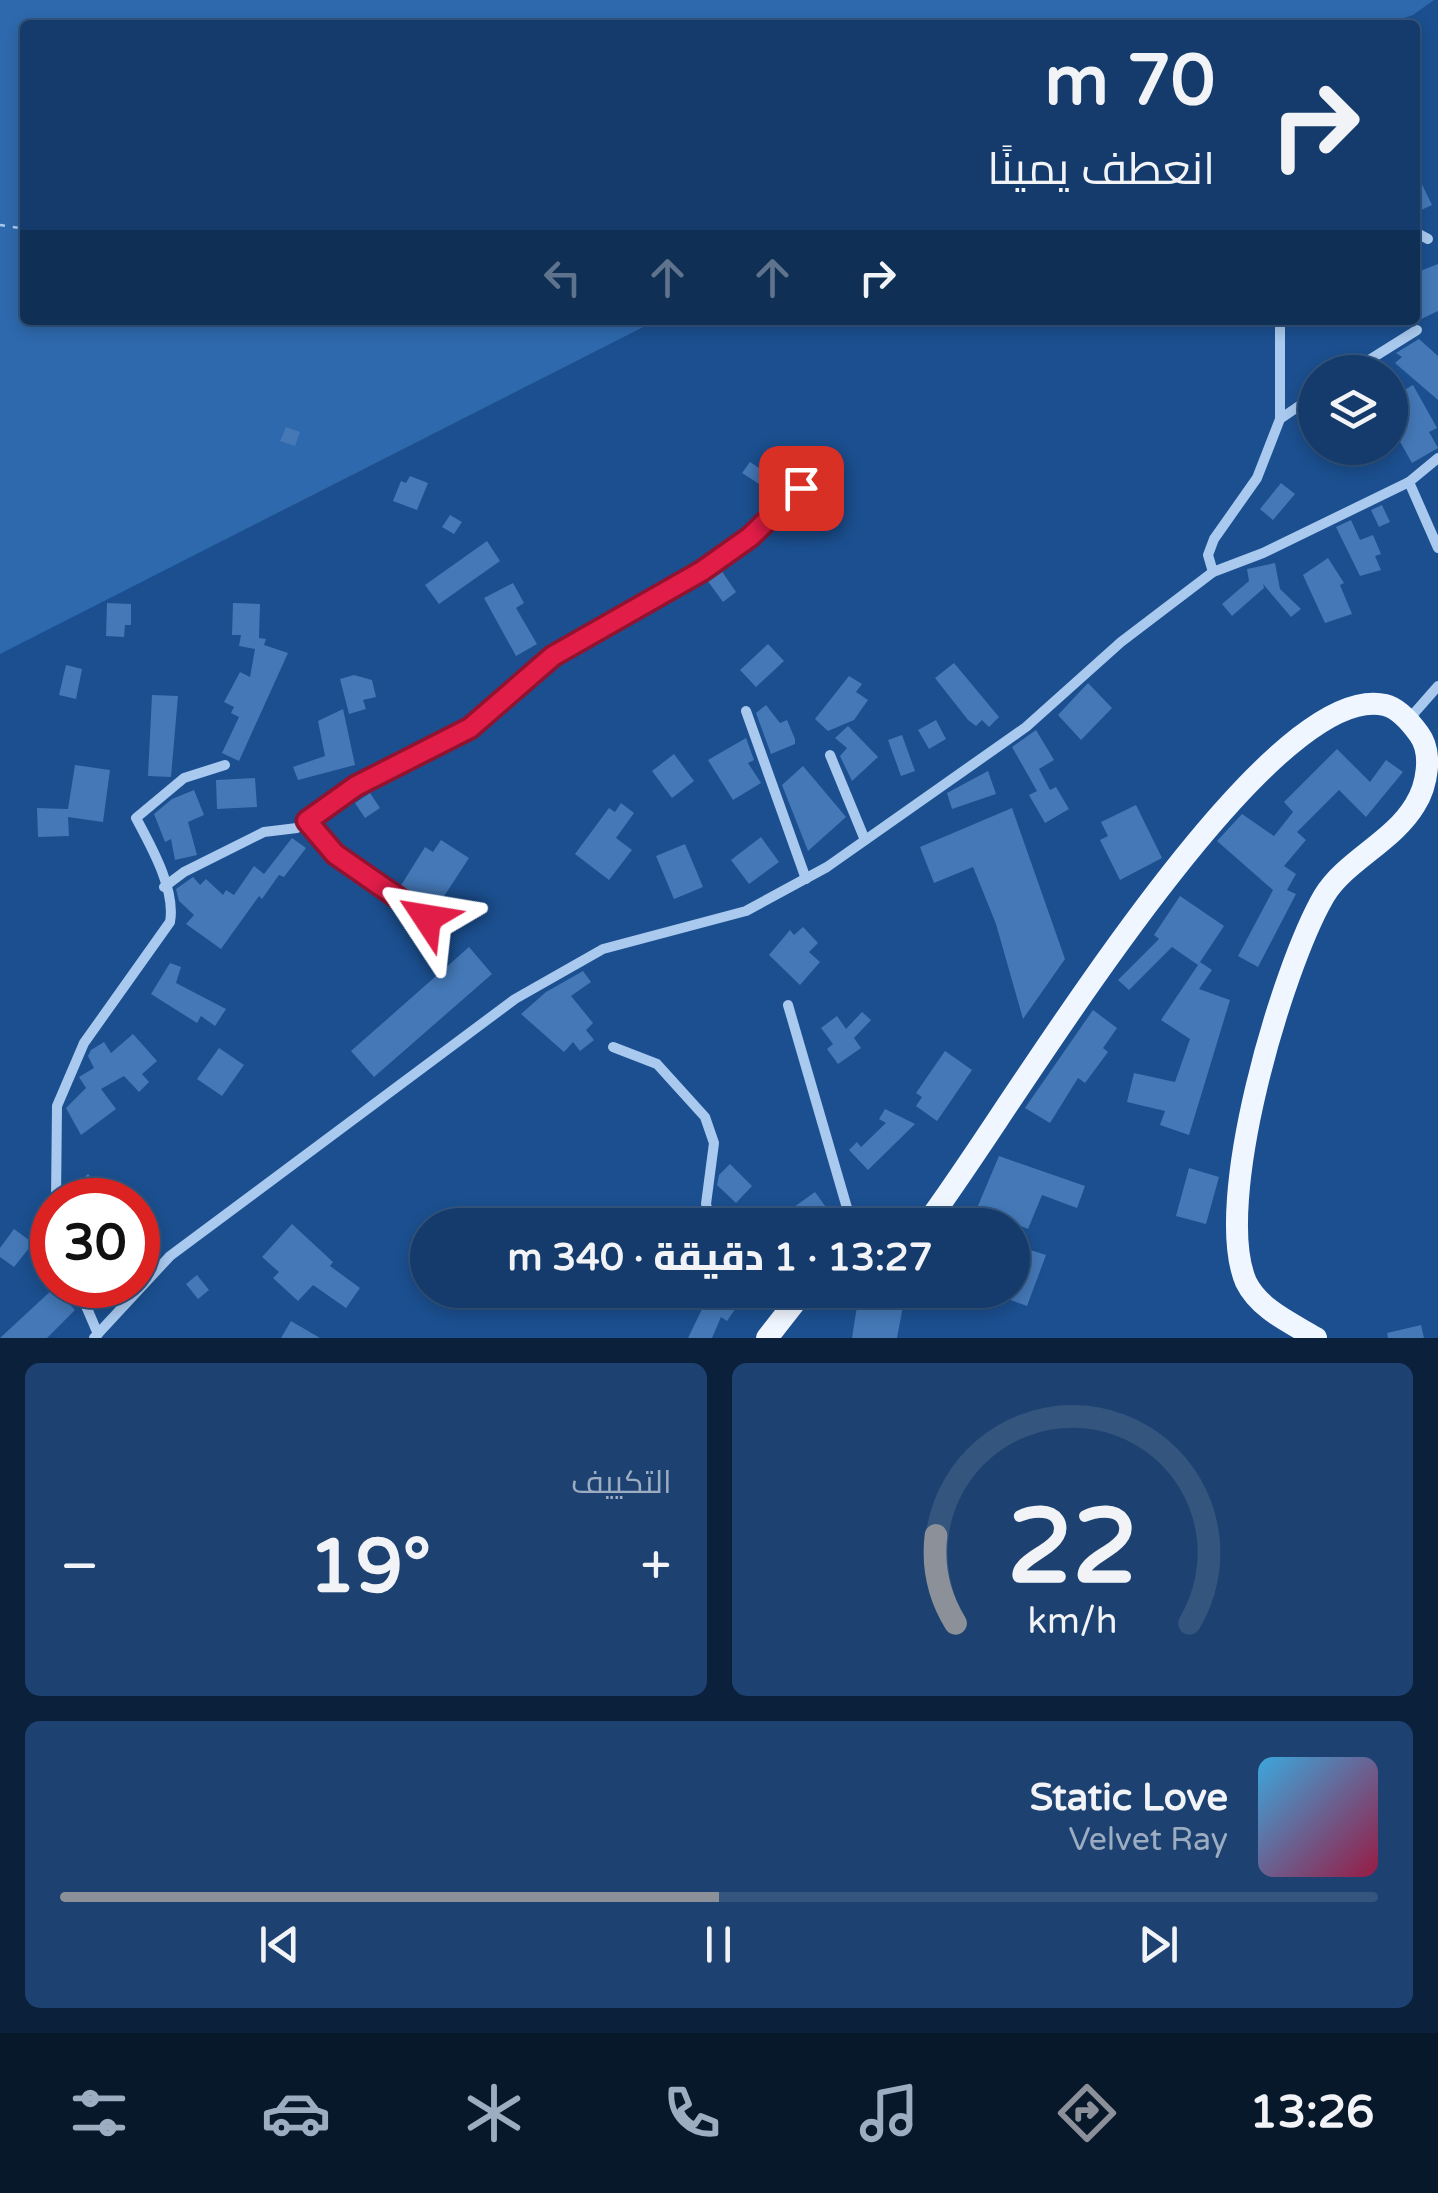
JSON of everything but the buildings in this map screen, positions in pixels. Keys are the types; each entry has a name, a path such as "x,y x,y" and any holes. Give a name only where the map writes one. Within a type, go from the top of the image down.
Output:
{"main road":[{"path":"937,1208 1086,990 1209,826 1254,775 1331,715 1368,705 1387,705 1408,720 1423,739 1428,775 1414,806 1377,848 1327,891 1314,916 1277,1018 1244,1144 1238,1224 1246,1281 1257,1300 1316,1338"},
{"path":"767,1338 787,1308"}],"street":[{"path":"1420,235 1428,239"},
{"path":"1213,572 1208,556 1214,539 1257,478 1280,419 1280,325"},
{"path":"1377,355 1417,330"},
{"path":"1280,419 1298,406"},
{"path":"86,1308 96,1336 170,1256 207,1226 542,982 604,949 713,922 806,879 1026,727 1121,642 1213,572 1263,553 1409,482 1438,458"},
{"path":"1409,482 1438,548"},
{"path":"164,887 184,872 264,832 297,828 356,786 470,728 553,656 702,571 750,537 801,488"},
{"path":"1408,720 1438,686"},
{"path":"746,710 806,879"},
{"path":"830,755 865,840"},
{"path":"56,1178 57,1106 84,1043 168,930 172,904 161,867 136,818 184,778 225,765"},
{"path":"307,821 335,854 427,918"},
{"path":"788,1005 847,1208"},
{"path":"614,1048 657,1064 705,1117 714,1143 707,1208"}],"shaded area":[{"path":"0,0 1434,0 1398,20 20,20 20,325 647,325 0,654"}],"route":[{"path":"427,918 335,854 307,821 356,786 470,728 553,656 702,571 750,537 801,488"}]}
